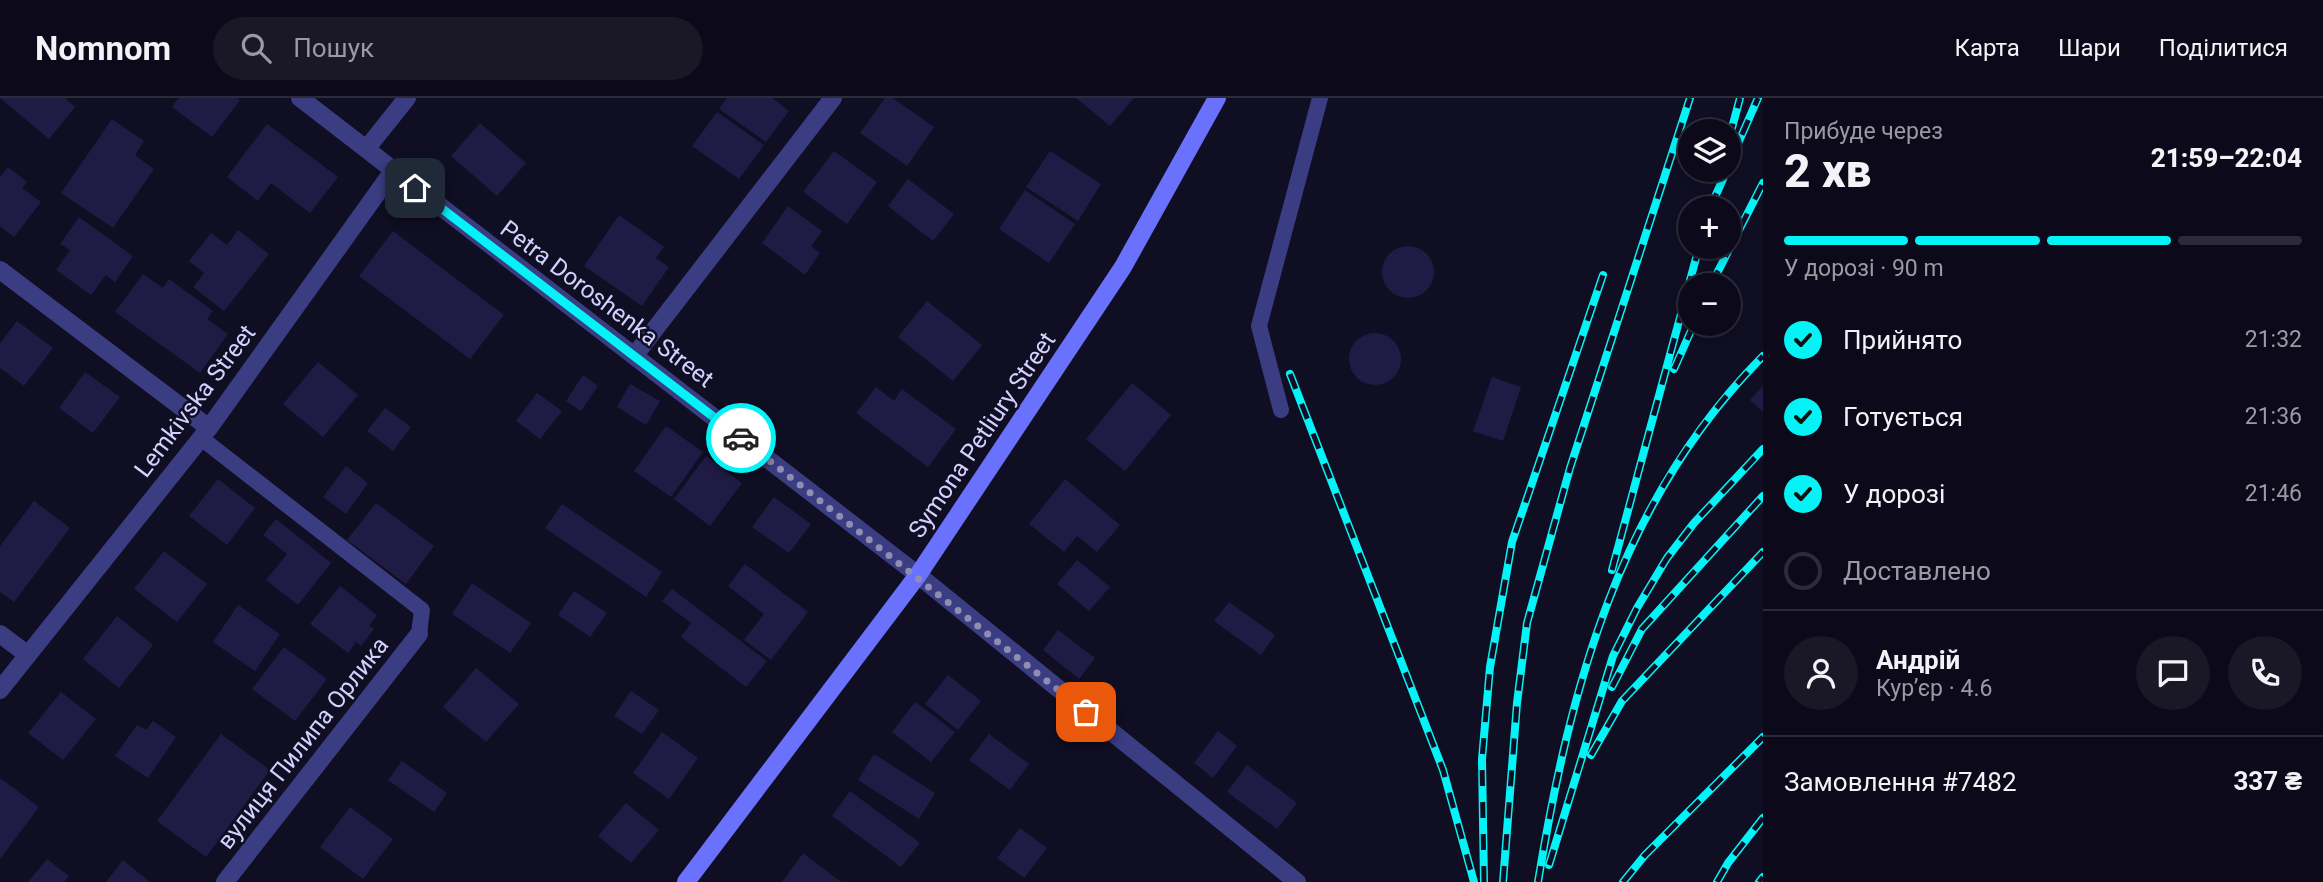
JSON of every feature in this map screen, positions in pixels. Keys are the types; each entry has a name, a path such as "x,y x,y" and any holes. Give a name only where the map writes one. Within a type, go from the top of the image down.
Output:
{"main road":[{"name":"Symona Petliury Street","path":"685,882 918,575 1123,267 1217,98"}],"street":[{"name":"Petra Doroshenka Street","path":"300,98 918,575 1297,882"},
{"path":"367,148 407,98"},
{"path":"635,355 834,98"},
{"name":"Lemkivska Street","path":"0,690 205,433 393,171"},
{"path":"0,270 205,433"},
{"path":"0,634 28,655"},
{"name":"вулиця Пилипа Орлика","path":"225,882 419,634"}],"lane":[{"path":"1281,410 1259,326 1321,98"},
{"path":"205,433 422,610 419,634"}],"building":[{"path":"0,98 65,98 75,107 49,139"},
{"path":"179,98 240,100 212,137 172,107"},
{"path":"727,98 772,98 789,111 766,142 719,109"},
{"path":"885,98 893,98 934,127 907,166 860,133"},
{"path":"1076,98 1134,98 1110,126"},
{"path":"717,112 764,145 739,179 692,146"},
{"path":"112,119 144,141 135,155 154,169 113,228 61,193"},
{"path":"480,123 526,163 497,196 451,156"},
{"path":"267,124 338,177 310,213 271,183 258,201 227,177"},
{"path":"834,151 877,182 847,224 803,192"},
{"path":"1050,151 1101,184 1078,221 1026,187"},
{"path":"8,167 27,182 22,188 41,202 14,237 0,226 0,177"},
{"path":"908,179 954,214 933,241 888,206"},
{"path":"1025,190 1075,224 1049,263 999,229"},
{"path":"788,206 822,231 811,246 820,253 805,275 762,243"},
{"path":"619,215 664,247 656,258 669,267 642,306 584,266"},
{"path":"79,217 133,256 115,282 106,275 91,295 56,270 70,250 60,244"},
{"path":"238,230 269,254 224,311 193,287 204,273 189,261 211,233 227,245"},
{"path":"393,231 504,315 470,359 359,276"},
{"path":"1408,246 1418,248 1426,254 1432,262 1432,282 1426,290 1418,296 1408,298 1398,296 1390,290 1384,282 1382,272 1384,262 1390,254 1398,248"},
{"path":"143,274 163,288 169,279 213,311 207,319 228,334 200,373 115,312"},
{"path":"927,301 982,345 953,381 898,337"},
{"path":"17,321 53,348 24,386 0,368 0,343"},
{"path":"1375,333 1385,335 1393,341 1399,349 1399,369 1393,377 1385,383 1375,385 1365,383 1357,377 1351,369 1349,359 1351,349 1357,341 1365,335"},
{"path":"318,362 358,395 323,437 283,404"},
{"path":"85,372 120,397 93,433 59,408"},
{"path":"583,375 598,386 581,411 566,401"},
{"path":"1492,377 1521,387 1503,441 1473,431"},
{"path":"1132,383 1171,415 1125,471 1086,439"},
{"path":"630,384 660,401 646,425 617,407"},
{"path":"1763,386 1763,412 1750,400"},
{"path":"876,387 894,401 902,389 956,429 928,467 856,413"},
{"path":"537,393 562,411 540,439 516,421"},
{"path":"385,408 411,427 393,451 367,431"},
{"path":"666,426 703,452 671,497 634,471"},
{"path":"706,456 742,483 710,526 674,499"},
{"path":"346,466 368,483 346,514 323,497"},
{"path":"218,479 255,508 227,545 189,516"},
{"path":"1065,479 1120,525 1097,552 1077,536 1064,552 1029,524"},
{"path":"774,497 811,524 789,553 752,527"},
{"path":"34,501 70,528 14,602 0,592 0,546"},
{"path":"376,503 434,546 406,584 347,540"},
{"path":"562,504 662,572 646,597 545,528"},
{"path":"276,519 331,563 298,605 266,580 287,554 263,535"},
{"path":"164,551 207,584 177,622 134,589"},
{"path":"1077,560 1110,587 1089,611 1057,584"},
{"path":"745,564 808,612 771,660 744,640 764,614 728,586"},
{"path":"472,583 531,623 510,653 452,614"},
{"path":"340,586 377,615 369,626 374,629 361,646 356,642 348,653 310,624"},
{"path":"672,589 767,661 746,687 681,637 691,623 662,601"},
{"path":"574,591 607,613 590,637 558,615"},
{"path":"1229,602 1275,635 1261,655 1214,621"},
{"path":"238,605 280,634 255,671 213,642"},
{"path":"117,616 153,645 119,688 83,659"},
{"path":"1058,630 1095,658 1079,679 1043,650"},
{"path":"284,647 327,679 295,721 252,689"},
{"path":"476,668 519,704 486,742 443,707"},
{"path":"948,675 981,701 958,730 925,704"},
{"path":"631,691 659,710 642,734 614,716"},
{"path":"61,692 96,719 63,760 28,733"},
{"path":"915,702 955,732 931,762 892,732"},
{"path":"153,721 176,737 148,778 115,756 137,725 146,730"},
{"path":"1218,731 1237,746 1213,778 1194,763"},
{"path":"662,732 698,758 669,799 633,773"},
{"path":"221,734 270,770 206,857 157,821"},
{"path":"989,734 1029,764 1010,790 969,760"},
{"path":"874,754 935,793 919,819 858,780"},
{"path":"402,761 447,793 434,812 388,780"},
{"path":"1247,765 1297,803 1277,829 1227,792"},
{"path":"0,778 39,807 0,859"},
{"path":"850,791 920,843 901,867 832,816"},
{"path":"626,803 659,830 631,863 598,836"},
{"path":"350,807 393,839 363,879 320,847"},
{"path":"1020,828 1047,848 1024,878 997,858"},
{"path":"803,853 841,882 782,882"},
{"path":"47,859 69,876 64,882 28,882"},
{"path":"123,860 150,882 106,882"}],"railway":[{"path":"1503,882 1517,703 1527,623 1570,468 1690,98"},
{"path":"1734,119 1740,98"},
{"path":"1741,137 1758,98"},
{"path":"1715,196 1722,182"},
{"path":"1717,273 1763,183"},
{"path":"1612,570 1696,259"},
{"path":"1484,882 1482,759 1490,667 1512,542 1603,275"},
{"path":"1674,369 1689,336"},
{"path":"1538,882 1551,809 1586,668 1609,600 1637,534 1672,472 1714,412 1763,356"},
{"path":"1290,374 1443,770 1474,882"},
{"path":"1549,865 1613,656 1637,608 1667,558 1694,523 1763,449"},
{"path":"1612,687 1642,629 1763,496"},
{"path":"1591,755 1622,701 1763,552"},
{"path":"1623,882 1645,855 1763,737"},
{"path":"1717,882 1728,863 1763,818"},
{"path":"1759,882 1763,877"}],"way so far":[{"path":"741,438 918,575 1086,712"}],"route":[{"path":"415,188 741,438"}]}
